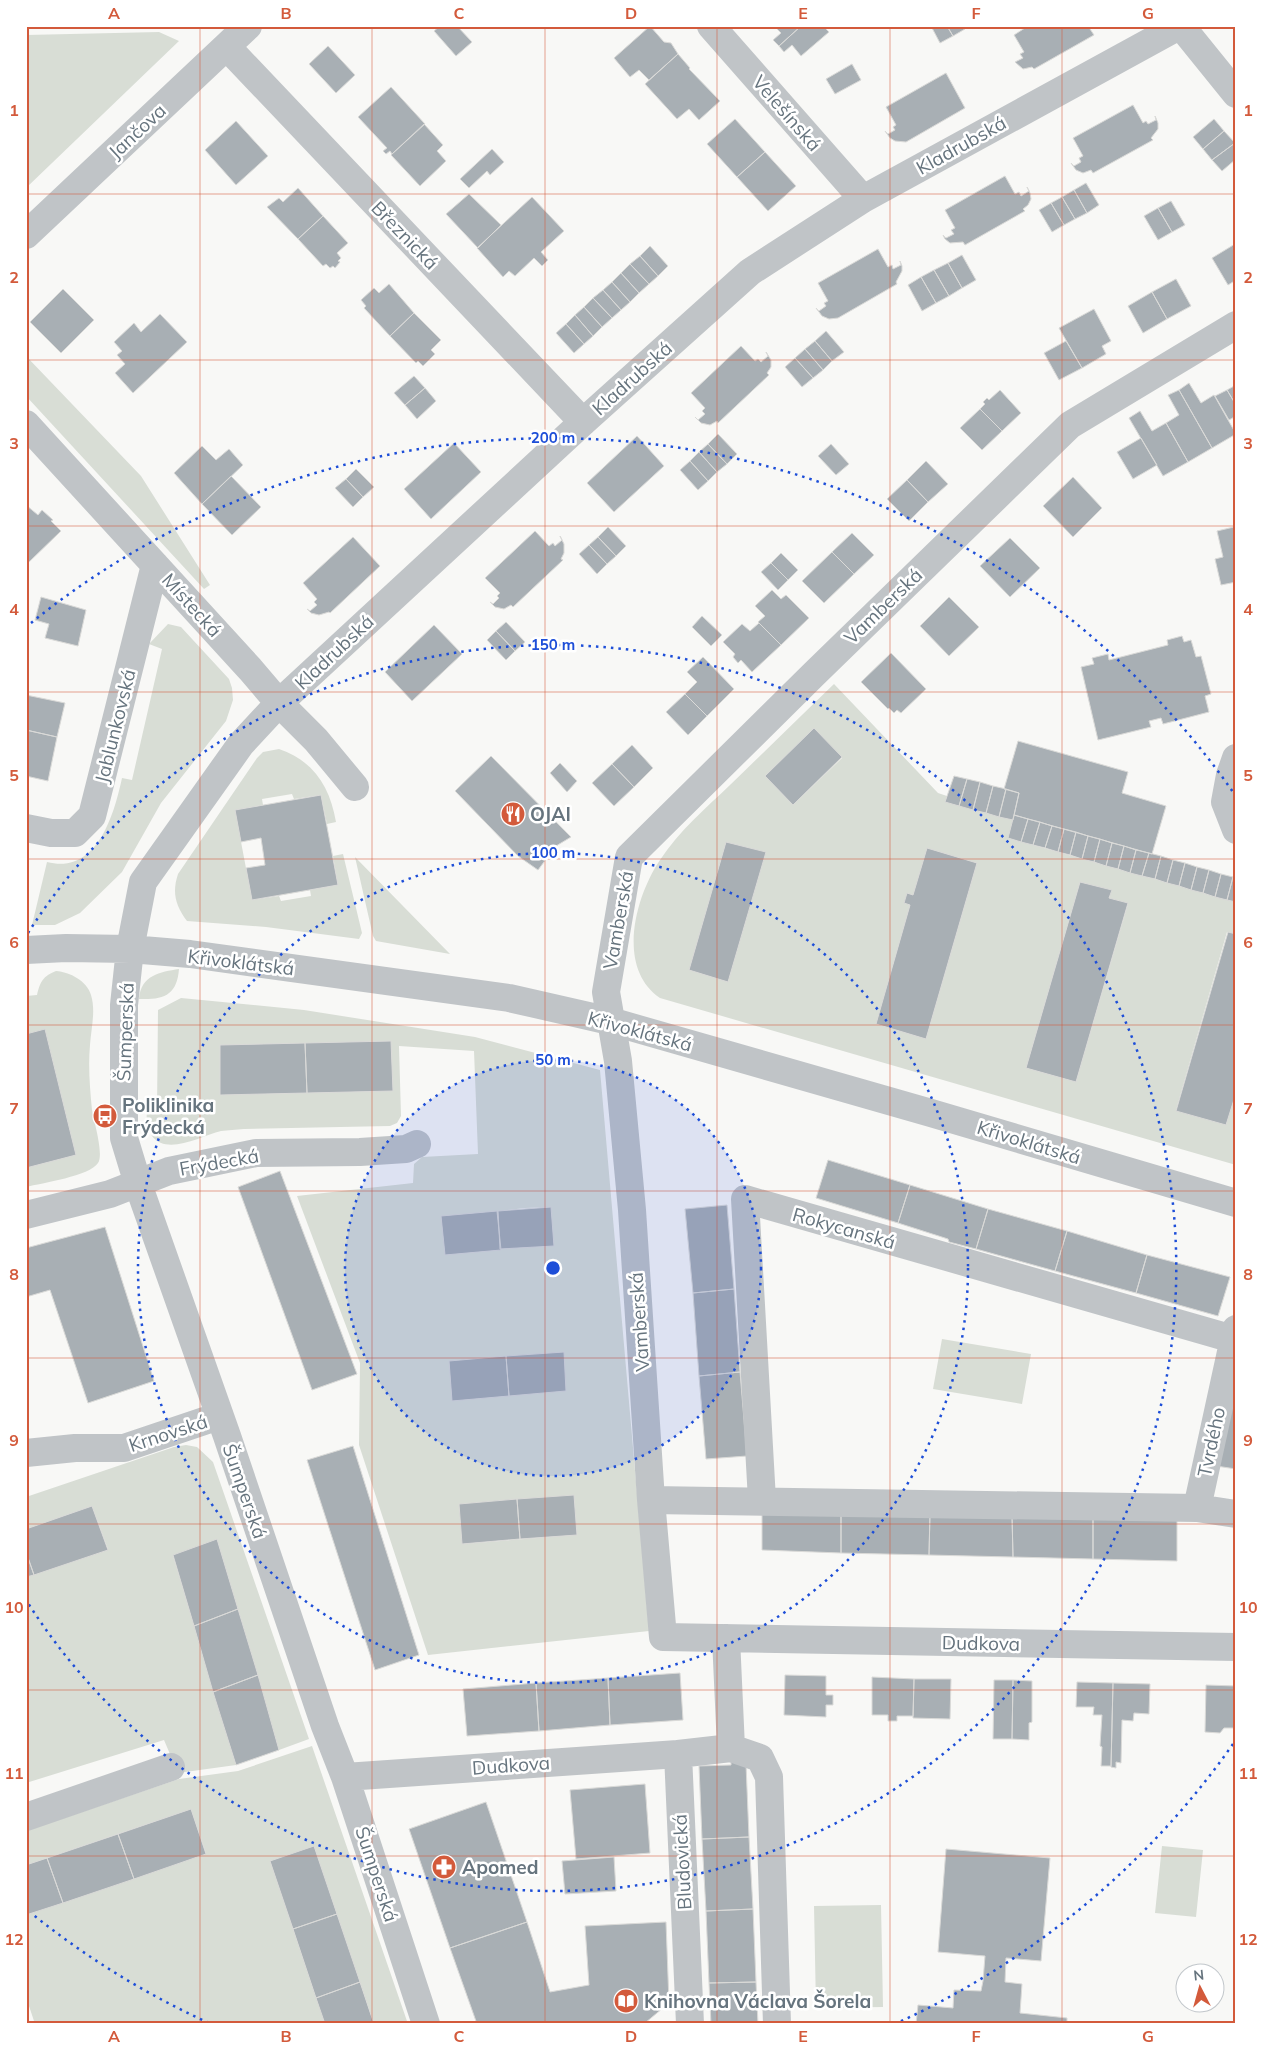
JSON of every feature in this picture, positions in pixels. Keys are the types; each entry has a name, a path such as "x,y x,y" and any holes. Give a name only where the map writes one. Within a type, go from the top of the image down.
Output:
{"street":[{"name":"Jančova","path":"26,235 248,26"},
{"name":"Velešínská","path":"711,26 863,199"},
{"name":"Kladrubská","path":"130,949 143,882 242,744 279,703 583,422 750,272 863,199 1180,26"},
{"path":"1180,26 1236,94"},
{"name":"Březnická","path":"227,47 583,422"},
{"name":"Vamberská","path":"726,1638 663,1637 651,1500 632,1210 618,1061 606,992 629,857 1070,425 1236,325"},
{"name":"Místecká","path":"26,424 155,564 279,703 316,740 355,787"},
{"name":"Jablunkovská","path":"26,828 51,833 75,832 92,816 155,564"},
{"path":"1236,758 1230,775 1225,802 1236,830"},
{"name":"Křivoklátská","path":"26,950 66,948 130,949 190,954 509,998 610,1021 941,1115 1236,1203"},
{"name":"Šumperská","path":"130,949 124,1005 124,1138 138,1184 325,1726 345,1777 426,2024"},
{"name":"Frýdecká","path":"26,1215 110,1194 169,1171 256,1153 360,1152 406,1149 417,1144"},
{"name":"Rokycanská","path":"762,1500 745,1200 1234,1334"},
{"name":"Tvrdého","path":"1197,1508 1234,1334"},
{"name":"Krnovská","path":"26,1453 75,1448 124,1448 219,1416"},
{"path":"651,1500 762,1500 1197,1508 1236,1514"},
{"path":"726,1638 731,1748"},
{"name":"Dudkova","path":"726,1638 1236,1647"},
{"path":"678,1754 731,1748 760,1758 769,1777 777,2024"},
{"name":"Dudkova","path":"345,1777 678,1754"},
{"name":"Bludovická","path":"678,1754 690,2024"},
{"path":"26,1817 171,1767"}],"shaded area":[{"path":"159,32 179,41 26,188 26,35"},
{"path":"26,356 141,476 210,585 204,589 26,396"},
{"path":"168,624 181,627 229,679 233,700 226,721 161,803 122,872 80,913 55,925 32,925 47,862 64,864 79,860 91,851 108,824 122,778 132,780 162,649 149,644"},
{"path":"834,684 938,793 947,796 946,802 1013,820 1008,838 1236,902 1236,934 1227,932 1176,1110 1226,1125 1236,1093 1236,1165 660,998 646,985 638,969 634,951 634,932 637,912 643,893 660,860 667,849 693,820","holes":["814,728 842,758 793,805 765,776","726,842 765,853 728,982 689,970","927,848 977,863 926,1039 876,1024 910,905 907,893 913,895","1080,882 1111,890 1109,898 1128,904 1076,1082 1026,1068"]},
{"path":"279,749 291,754 311,768 325,787 336,822 327,824 321,795 294,799 292,794 262,799 263,805 235,810 252,900 279,896 281,901 311,896 310,890 338,885 333,856 343,854 362,933 359,939 266,927 187,921 177,904 175,887 178,874 257,758 263,752"},
{"path":"355,857 450,954 376,941 373,936"},
{"path":"179,969 175,985 168,994 162,997 139,999 143,985 153,976"},
{"path":"56,971 67,973 77,978 86,985 91,995 93,1014 89,1053 90,1078 92,1110 100,1159 93,1168 86,1172 26,1187 26,1168 76,1155 45,1030 26,1034 26,996 37,995 43,980"},
{"path":"181,998 304,1010 475,1037 600,1070 649,1631 428,1655 359,1445 360,1363 297,1196 413,1183 414,1164 422,1157 478,1154 474,1051 399,1046 401,1116 397,1123 390,1126 226,1130 185,1143 166,1144 158,1142 152,1136 147,1121 147,1110 157,1110 158,1010","holes":["391,1041 393,1091 220,1095 220,1045","551,1207 554,1245 501,1249 498,1211","497,1211 500,1250 445,1255 441,1216","449,1361 566,1390 452,1401","574,1495 576,1535 462,1544"]},
{"path":"942,1339 1031,1354 1022,1404 933,1389"},
{"path":"186,1445 197,1447 213,1462 309,1739 279,1750 217,1539 173,1556 236,1765 178,1773 164,1740 26,1783 26,1577 108,1549 92,1506 26,1529 26,1497 174,1447"},
{"path":"312,1746 408,2024 374,2024 314,1846 270,1861 325,2024 35,2024 26,1997 26,1915 206,1853 191,1809 26,1865 26,1831 179,1779 238,1771"},
{"path":"1162,1846 1203,1850 1196,1917 1155,1913"},
{"path":"881,1905 883,2007 816,2008 814,1906"}],"building":[{"path":"440,26 457,26 472,42 456,56 434,31"},
{"path":"650,26 664,42 671,43 678,54 649,80 639,70 630,77 614,58"},
{"path":"774,26 801,26 779,46 773,40 781,33"},
{"path":"801,26 823,26 829,32 801,56 792,45 784,52 779,46"},
{"path":"931,26 947,26 953,36 940,43"},
{"path":"947,26 963,26 965,29 953,36"},
{"path":"1028,26 1088,26 1094,35 1034,69 1032,67 1023,69 1015,62 1023,58 1020,54 1024,52 1014,35"},
{"path":"328,46 355,75 336,93 309,64"},
{"path":"678,54 689,69 720,101 699,120 689,109 677,119 645,84"},
{"path":"852,64 861,80 835,94 826,79"},
{"path":"946,73 965,108 906,142 895,141 890,138 885,131 888,134 895,130 893,127 896,125 886,107"},
{"path":"391,87 425,124 392,154 390,151 386,154 383,151 387,148 358,117"},
{"path":"1133,105 1143,123 1146,121 1148,124 1156,120 1155,116 1158,123 1158,129 1151,138 1153,140 1093,173 1091,170 1083,173 1076,170 1071,163 1074,166 1081,162 1079,158 1083,156 1073,138"},
{"path":"735,119 765,152 737,177 707,144"},
{"path":"1214,119 1224,131 1203,149 1193,137"},
{"path":"236,121 268,156 236,185 205,150"},
{"path":"424,124 443,145 437,151 446,161 420,186 391,155"},
{"path":"1224,131 1235,143 1212,160 1203,149"},
{"path":"1235,143 1236,159 1222,171 1212,160"},
{"path":"492,149 504,162 490,175 487,171 469,188 460,179"},
{"path":"765,152 796,186 768,211 737,177"},
{"path":"1005,176 1015,194 1019,192 1021,196 1029,191 1031,199 1023,209 1025,211 965,245 963,242 950,243 945,239 943,235 946,238 954,234 951,230 955,228 945,210"},
{"path":"1086,183 1099,205 1087,213 1074,190"},
{"path":"298,188 323,216 298,239 267,207 279,198 283,202"},
{"path":"1074,190 1087,213 1075,219 1062,197"},
{"path":"469,194 501,225 478,248 446,214"},
{"path":"532,197 564,231 541,252 548,260 542,266 534,258 515,276 509,271 503,277 477,248"},
{"path":"1062,197 1075,219 1064,225 1051,203"},
{"path":"1171,201 1185,225 1172,232 1158,208"},
{"path":"1051,203 1064,225 1052,232 1039,210"},
{"path":"1158,208 1172,232 1158,240 1144,216"},
{"path":"323,216 348,243 337,253 341,258 335,268 333,266 330,268 326,264 323,266 298,239"},
{"path":"1235,244 1236,280 1228,285 1212,258"},
{"path":"650,246 668,266 658,276 640,256"},
{"path":"878,249 888,267 892,265 893,269 901,265 900,261 902,266 902,271 896,282 897,284 838,318 829,319 822,316 816,308 819,311 826,306 824,303 828,301 818,283"},
{"path":"962,255 976,280 962,288 948,263"},
{"path":"640,256 658,276 649,284 630,264"},
{"path":"948,263 962,288 949,296 934,270"},
{"path":"630,264 649,284 639,293 621,273"},
{"path":"934,270 949,296 936,303 921,277"},
{"path":"621,273 639,293 630,302 612,282"},
{"path":"921,277 936,303 922,311 908,285"},
{"path":"1176,279 1191,306 1167,319 1152,292"},
{"path":"612,282 630,302 621,310 603,290"},
{"path":"389,284 414,313 390,336 364,308 366,306 361,300 374,288 379,293"},
{"path":"63,289 94,320 61,353 30,322"},
{"path":"603,290 621,310 612,318 593,298"},
{"path":"1152,292 1167,319 1143,333 1128,306"},
{"path":"593,298 612,318 602,327 584,307"},
{"path":"584,307 602,327 593,336 575,315"},
{"path":"1094,309 1111,341 1102,346 1106,354 1082,368 1059,328"},
{"path":"414,313 441,340 431,350 435,354 423,366 418,361 416,363 390,336"},
{"path":"160,314 187,342 133,393 115,373 125,364 117,355 122,351 114,342 134,323 141,332"},
{"path":"575,315 593,336 584,344 566,324"},
{"path":"566,324 584,344 574,353 556,333"},
{"path":"826,331 844,352 832,361 815,341"},
{"path":"815,341 832,361 823,370 805,349"},
{"path":"1066,341 1082,368 1059,380 1044,353"},
{"path":"741,346 755,361 758,359 761,362 768,356 766,352 771,360 771,367 767,373 769,375 718,423 717,421 710,425 701,423 698,420 705,414 702,411 705,408 691,393"},
{"path":"805,349 823,370 813,378 795,358"},
{"path":"795,358 813,378 802,387 785,367"},
{"path":"414,376 425,388 405,405 394,393"},
{"path":"1189,383 1201,403 1214,395 1236,434 1212,448 1179,390"},
{"path":"1236,385 1236,405 1227,390"},
{"path":"425,388 436,401 417,419 405,405"},
{"path":"1000,390 1021,413 1002,431 980,409 985,404 983,402 987,398 989,400"},
{"path":"1179,390 1212,448 1188,462 1166,423 1179,415 1168,395"},
{"path":"1227,390 1236,405 1236,416 1229,420 1215,396"},
{"path":"980,409 1002,431 982,450 960,428"},
{"path":"1140,411 1152,431 1166,423 1188,462 1163,476 1129,418"},
{"path":"718,434 737,454 727,464 708,444"},
{"path":"637,436 664,466 614,512 587,483"},
{"path":"1141,438 1157,465 1133,479 1117,452"},
{"path":"454,443 481,472 431,519 404,489"},
{"path":"708,444 727,464 717,472 699,452"},
{"path":"831,444 849,464 836,475 818,456"},
{"path":"202,446 216,460 229,449 243,465 202,504 174,473"},
{"path":"699,452 717,472 708,481 690,461"},
{"path":"690,461 708,481 698,490 680,470"},
{"path":"926,461 948,484 928,502 907,480"},
{"path":"356,469 374,487 363,497 346,479"},
{"path":"231,476 261,507 232,535 202,504"},
{"path":"1073,477 1102,508 1073,537 1043,506"},
{"path":"346,479 363,497 353,507 335,488"},
{"path":"907,480 928,502 909,521 887,499"},
{"path":"26,505 38,515 42,510 61,531 28,563 26,561"},
{"path":"608,527 626,546 616,556 598,537"},
{"path":"1234,527 1236,529 1236,582 1221,585 1215,559 1223,557 1217,531"},
{"path":"535,531 549,546 553,543 555,546 562,540 564,553 561,559 563,560 513,607 511,605 504,609 495,607 490,602 493,604 499,598 497,596 500,593 485,578"},
{"path":"852,533 874,555 854,574 832,552"},
{"path":"353,537 380,566 330,613 319,615 311,613 307,609 310,611 317,605 314,602 317,599 303,583"},
{"path":"598,537 616,556 607,564 589,545"},
{"path":"1010,538 1040,568 1010,597 980,566"},
{"path":"589,545 607,564 597,574 579,554"},
{"path":"832,552 854,574 824,603 802,581"},
{"path":"781,553 798,570 788,580 771,563"},
{"path":"771,563 788,580 778,590 761,572"},
{"path":"772,590 781,599 786,595 809,618 781,645 758,622 765,616 755,606"},
{"path":"41,597 86,610 78,646 45,638 49,624 35,620"},
{"path":"949,597 979,627 949,656 920,626"},
{"path":"702,616 722,635 711,646 692,627"},
{"path":"506,622 525,642 515,651 496,631"},
{"path":"759,623 781,645 752,672 741,660 738,663 733,657 735,654 723,642 742,624 750,631"},
{"path":"434,625 462,654 412,701 385,672"},
{"path":"496,631 515,651 506,660 487,640"},
{"path":"1182,636 1184,642 1191,640 1196,657 1201,656 1211,694 1205,696 1209,712 1163,724 1161,718 1149,721 1151,727 1098,740 1081,667 1094,664 1092,658 1108,654 1109,660 1168,645 1167,640"},
{"path":"891,653 926,689 901,713 897,710 894,713 888,709 861,682"},
{"path":"703,657 734,689 707,716 685,694 697,682 687,672"},
{"path":"685,694 707,716 688,735 666,712"},
{"path":"26,695 65,703 57,737 26,730"},
{"path":"814,728 842,757 793,805 765,776"},
{"path":"26,730 57,737 48,781 26,776"},
{"path":"1018,741 1128,772 1122,793 1166,806 1152,854 1014,815 1019,793 1004,789"},
{"path":"632,745 653,768 634,787 612,764"},
{"name":"OJAI","path":"491,756 571,837 556,846 538,870 518,856 455,791"},
{"path":"560,763 577,781 567,792 550,773"},
{"path":"612,764 634,787 614,806 592,783"},
{"path":"954,776 967,779 959,806 945,802"},
{"path":"967,779 980,782 973,810 959,806"},
{"path":"980,782 993,786 986,813 973,810"},
{"path":"993,786 1006,789 999,817 986,813"},
{"path":"1006,789 1019,793 1013,820 999,817"},
{"path":"321,795 338,885 252,900 246,868 265,865 261,838 241,842 235,810"},
{"path":"1014,815 1028,819 1021,842 1008,838"},
{"path":"1028,819 1040,822 1033,845 1021,842"},
{"path":"1040,822 1052,826 1045,848 1033,845"},
{"path":"1052,826 1064,829 1058,852 1045,848"},
{"path":"1064,829 1076,832 1070,855 1058,852"},
{"path":"1076,832 1088,836 1082,859 1070,855"},
{"path":"1088,836 1100,839 1094,862 1082,859"},
{"path":"1100,839 1112,843 1106,866 1094,862"},
{"path":"726,842 766,852 728,982 689,970"},
{"path":"1112,843 1124,846 1118,869 1106,866"},
{"path":"1124,846 1136,850 1130,873 1118,869"},
{"path":"927,848 977,863 926,1039 876,1024 910,905 904,903 907,893 913,895"},
{"path":"1136,850 1149,853 1142,876 1130,873"},
{"path":"1149,853 1161,856 1155,879 1142,876"},
{"path":"1161,856 1173,860 1167,883 1155,879"},
{"path":"1173,860 1185,863 1179,886 1167,883"},
{"path":"1185,863 1197,867 1191,890 1179,886"},
{"path":"1197,867 1209,870 1203,893 1191,890"},
{"path":"1209,870 1221,874 1215,897 1203,893"},
{"path":"1221,874 1233,877 1227,900 1215,897"},
{"path":"1233,877 1236,878 1236,902 1227,900"},
{"path":"1080,882 1112,890 1109,898 1128,903 1076,1082 1026,1068"},
{"path":"1228,932 1236,934 1236,1093 1226,1125 1176,1111"},
{"path":"45,1029 76,1155 26,1168 26,1034"},
{"path":"391,1041 393,1091 307,1093 305,1043"},
{"path":"305,1043 307,1093 220,1095 220,1045"},
{"path":"828,1160 910,1185 898,1223 816,1198"},
{"path":"280,1171 357,1374 312,1390 238,1187"},
{"path":"910,1185 988,1209 976,1249 949,1242 948,1239 898,1223"},
{"path":"727,1205 734,1289 693,1293 685,1209"},
{"path":"551,1207 554,1246 500,1249 498,1211"},
{"path":"988,1209 1067,1231 1055,1271 976,1249"},
{"path":"497,1211 501,1250 445,1255 441,1216"},
{"path":"105,1227 154,1381 88,1403 50,1290 26,1297 26,1248"},
{"path":"1067,1231 1147,1255 1136,1293 1055,1271"},
{"path":"1147,1255 1230,1277 1218,1316 1136,1293"},
{"path":"734,1289 740,1372 699,1376 693,1293"},
{"path":"564,1352 566,1391 509,1396 506,1356"},
{"path":"506,1356 509,1396 452,1401 449,1361"},
{"path":"740,1372 747,1456 706,1459 699,1376"},
{"path":"1236,1378 1236,1469 1216,1466"},
{"path":"353,1446 419,1655 375,1670 307,1460"},
{"path":"574,1495 577,1535 520,1539 517,1499"},
{"path":"517,1499 520,1539 462,1544 459,1504"},
{"path":"92,1506 108,1550 34,1575 26,1552 26,1529"},
{"path":"762,1508 841,1511 841,1553 762,1550"},
{"path":"841,1511 930,1513 929,1555 841,1553"},
{"path":"930,1513 1012,1515 1013,1557 929,1555"},
{"path":"1012,1515 1093,1517 1093,1559 1013,1557"},
{"path":"1093,1517 1177,1519 1177,1561 1093,1559"},
{"path":"217,1539 238,1609 194,1626 173,1555"},
{"path":"26,1552 34,1575 26,1577"},
{"path":"238,1609 258,1675 213,1692 194,1626"},
{"path":"680,1673 683,1720 610,1725 608,1678"},
{"path":"258,1675 279,1750 236,1765 213,1692"},
{"path":"785,1675 826,1676 826,1695 833,1695 833,1705 826,1705 826,1717 784,1715"},
{"path":"872,1677 914,1679 913,1716 897,1716 897,1721 888,1721 888,1715 872,1715"},
{"path":"608,1678 610,1725 539,1731 536,1683"},
{"path":"914,1679 951,1679 950,1719 913,1718"},
{"path":"994,1680 1013,1680 1012,1739 993,1739"},
{"path":"1013,1680 1032,1681 1032,1722 1029,1723 1029,1740 1012,1739"},
{"path":"1077,1682 1113,1683 1111,1766 1101,1766 1102,1715 1093,1715 1094,1707 1076,1707"},
{"path":"536,1683 539,1731 467,1736 463,1689"},
{"path":"1113,1683 1150,1684 1149,1714 1134,1713 1133,1721 1122,1720 1121,1763 1116,1762 1116,1768 1111,1767"},
{"path":"1206,1685 1236,1686 1236,1728 1224,1728 1220,1733 1205,1732"},
{"path":"731,1759 746,1764 749,1837 702,1839 699,1766 731,1765"},
{"path":"645,1784 650,1853 576,1859 570,1790"},
{"path":"486,1802 527,1922 450,1948 409,1829"},
{"path":"191,1809 206,1854 134,1879 118,1834"},
{"path":"118,1834 134,1879 63,1903 47,1858"},
{"path":"749,1837 753,1909 706,1911 702,1839"},
{"path":"314,1846 337,1914 293,1929 270,1861"},
{"path":"946,1849 1050,1858 1041,1961 1006,1958 1005,1982 1022,1984 1020,2013 1067,2018 1067,2022 1073,2024 916,2024 918,2005 953,2008 954,1990 981,1991 983,1981 985,1956 938,1952"},
{"path":"614,1857 616,1891 565,1894 562,1861"},
{"path":"47,1858 63,1903 26,1915 26,1865"},
{"path":"753,1909 756,1982 709,1983 706,1911"},
{"path":"337,1914 360,1982 316,1998 293,1929"},
{"path":"527,1922 550,1992 589,1985 585,1926 666,1922 669,2003 645,2023 477,2024 450,1948"},
{"path":"360,1982 374,2024 325,2024 316,1998"},
{"path":"756,1982 758,2024 711,2024 709,1983"}],"place":[{"name":"OJAI","path":"513,814"},
{"name":"Poliklinika Frýdecká","path":"105,1116"},
{"name":"Apomed","path":"444,1867"},
{"name":"Knihovna Václava Šorela","path":"626,2001"}]}
